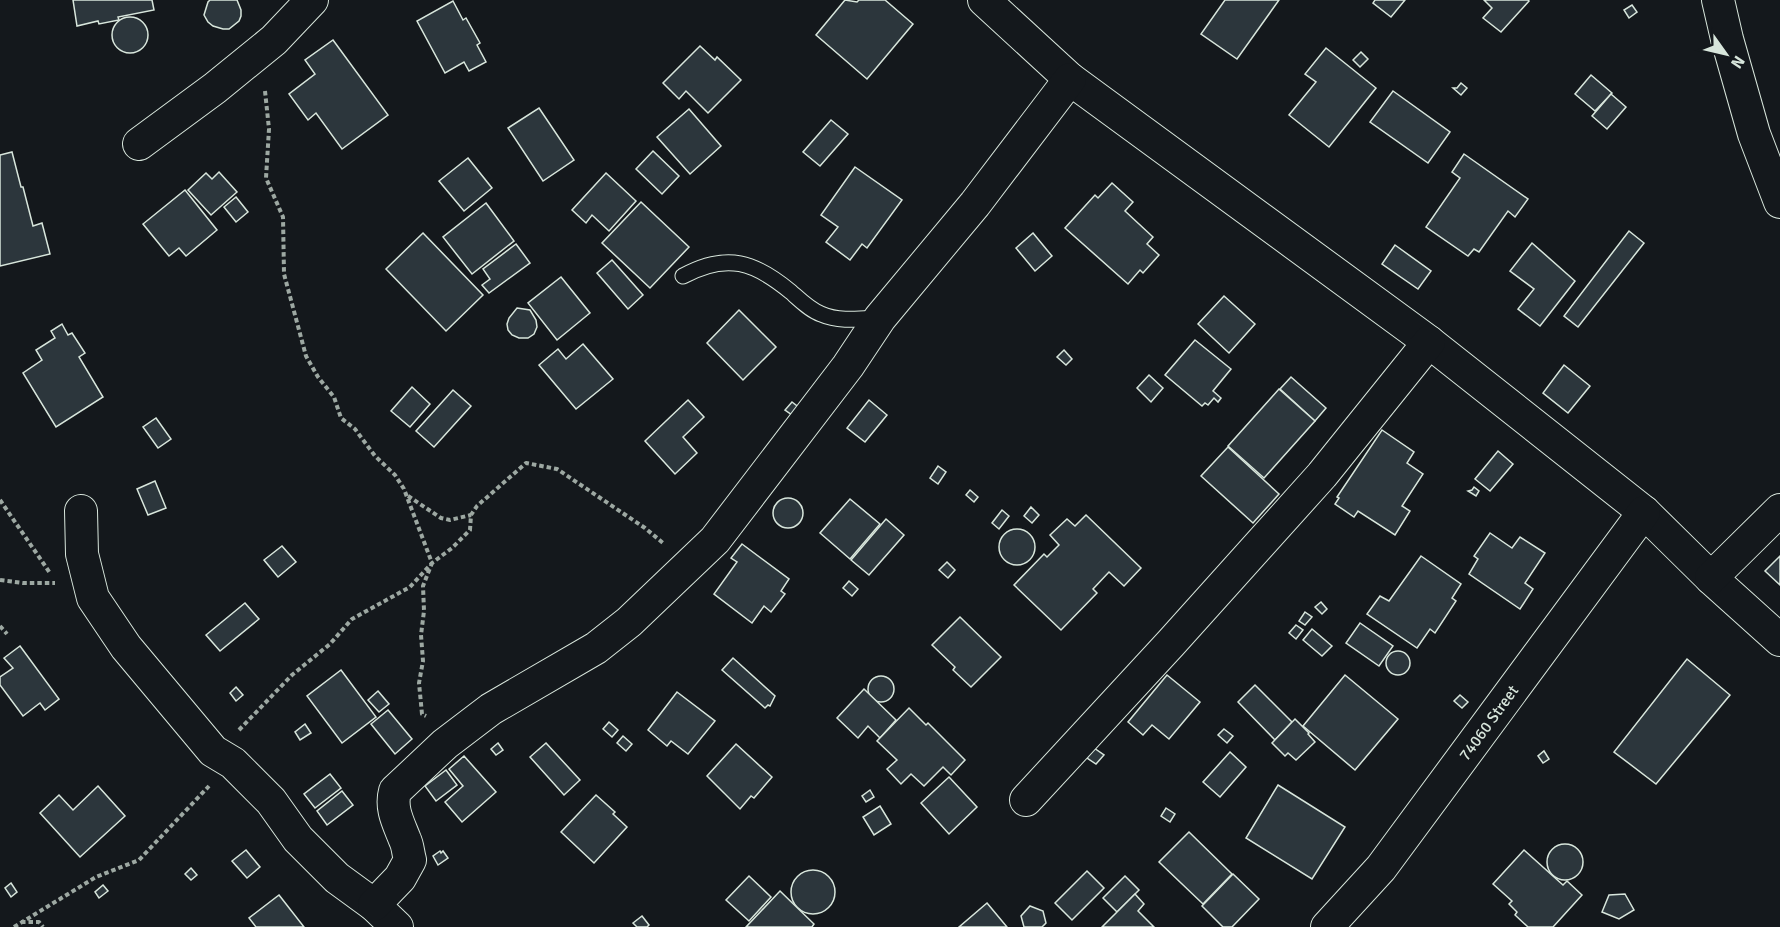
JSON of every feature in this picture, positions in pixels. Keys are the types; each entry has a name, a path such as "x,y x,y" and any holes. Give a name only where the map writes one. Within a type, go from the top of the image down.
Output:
{"street":[{"path":"139,144 215,88 274,40 312,0"},
{"path":"984,0 1070,79 1429,342 1644,512 1711,578 1780,640"},
{"path":"1718,0 1754,134 1780,202"},
{"path":"374,905 400,878 410,860 406,842 397,821 393,799 395,791 454,737 491,709 596,648 629,622 715,540 848,366 880,318 975,204 1070,79"},
{"path":"1026,800 1322,475 1429,342"},
{"path":"1711,578 1780,510"},
{"path":"81,511 82,554 93,598 126,647 223,757 271,801 298,839 338,878 374,905 397,927"},
{"name":"74060 Street","path":"1327,927 1381,868 1644,512"}],"lane":[{"path":"683,276 718,262 738,262 773,277 817,313 833,319 880,318"}],"path":[{"path":"274,40 264,88 269,129 266,178 283,217 284,274 292,307 306,356 334,398 341,418 355,429 375,456 395,475 406,495 432,563 423,586 424,611 421,634 423,661 419,682 422,714 454,737"},
{"path":"14,927 96,878 139,860 199,795 223,757 220,748 292,675 330,644 352,618 410,587 432,563 452,548 470,530 471,515 477,506 526,463 557,469 645,528 689,564"},
{"path":"406,495 441,518 450,520 471,515"},
{"path":"0,500 57,583 0,580"},
{"path":"0,626 8,634"},
{"path":"20,922 39,922 43,927"}],"building":[{"path":"73,0 152,0 154,10 118,17 119,20 99,24 98,21 77,26"},
{"path":"210,0 237,0 241,10 239,21 229,29 213,26 204,15"},
{"path":"845,0 857,2 859,0 885,0 913,24 867,79 816,35"},
{"path":"1225,0 1279,0 1237,59 1201,34"},
{"path":"1375,0 1405,0 1391,17 1373,3"},
{"path":"1484,0 1529,1 1501,32 1483,18 1492,8"},
{"path":"453,1 463,20 466,18 480,43 477,45 486,62 469,71 464,62 445,73 417,21"},
{"path":"1632,5 1637,12 1629,18 1624,10"},
{"path":"130,17 143,22 148,35 143,48 130,53 117,48 112,35 117,22"},
{"path":"333,40 388,115 342,149 316,113 308,120 289,94 315,74 305,60"},
{"path":"700,46 715,60 717,57 741,80 708,113 686,91 679,99 663,83"},
{"path":"1326,48 1376,88 1329,147 1289,115 1316,82 1305,74"},
{"path":"1361,52 1368,59 1360,67 1353,60"},
{"path":"1591,75 1612,93 1595,111 1575,94"},
{"path":"1461,83 1467,88 1461,95 1453,88 1457,88"},
{"path":"1393,91 1450,132 1428,163 1370,122"},
{"path":"1611,94 1626,107 1607,129 1592,116"},
{"path":"539,108 574,160 543,181 508,128"},
{"path":"689,109 721,146 690,174 657,137"},
{"path":"831,120 848,134 820,166 803,152"},
{"path":"653,151 679,176 662,194 636,169"},
{"path":"12,152 33,226 42,223 50,254 0,266 0,155"},
{"path":"1464,154 1528,199 1515,217 1508,211 1479,252 1474,249 1468,256 1426,227 1460,178 1452,172"},
{"path":"468,158 492,188 464,211 439,181"},
{"path":"855,167 902,200 867,248 862,244 850,260 826,242 838,227 821,215"},
{"path":"219,172 237,192 211,215 188,190 206,173 212,179"},
{"path":"606,173 636,201 609,231 592,215 586,223 572,210"},
{"path":"1112,183 1133,202 1125,211 1153,237 1147,244 1159,255 1143,273 1140,270 1128,284 1065,228 1095,195 1098,198"},
{"path":"185,190 217,230 186,256 179,248 169,256 143,224"},
{"path":"236,197 248,212 236,222 224,207"},
{"path":"641,202 689,247 650,288 602,243"},
{"path":"486,203 514,241 472,274 443,237"},
{"path":"1629,231 1644,243 1578,327 1564,316"},
{"path":"423,233 483,295 446,331 386,269"},
{"path":"1033,233 1052,256 1035,271 1016,248"},
{"path":"1532,243 1575,281 1540,326 1518,309 1534,289 1510,271"},
{"path":"516,244 530,263 489,293 482,285 490,279 483,269"},
{"path":"1395,245 1431,271 1418,289 1382,264"},
{"path":"612,260 643,295 628,309 597,273"},
{"path":"561,277 590,313 557,340 528,303"},
{"path":"1224,296 1255,324 1229,353 1198,324"},
{"path":"517,308 530,310 536,320 537,327 534,334 528,338 519,338 508,330 509,318"},
{"path":"739,310 776,347 743,380 707,343"},
{"path":"62,324 68,335 72,333 85,353 79,357 103,397 56,427 23,373 42,360 36,350 55,338 51,331"},
{"path":"1195,340 1231,369 1213,391 1221,398 1218,402 1214,398 1208,405 1205,403 1202,406 1165,375"},
{"path":"583,344 613,379 576,409 539,365 558,349 566,359"},
{"path":"1064,350 1072,359 1066,365 1057,357"},
{"path":"1564,365 1590,386 1568,413 1543,393"},
{"path":"1149,375 1163,388 1151,402 1137,388"},
{"path":"1291,377 1326,408 1315,421 1280,389"},
{"path":"412,387 430,404 410,427 391,411"},
{"path":"1279,389 1315,421 1264,478 1228,446"},
{"path":"453,390 471,406 434,447 416,431"},
{"path":"688,400 704,417 683,437 697,453 675,474 645,441"},
{"path":"869,400 887,415 865,442 847,428"},
{"path":"792,402 801,409 795,417 785,410"},
{"path":"156,418 171,439 158,448 143,427"},
{"path":"1382,430 1414,452 1407,463 1423,474 1402,506 1410,511 1395,535 1358,511 1354,517 1335,504 1339,498 1337,497"},
{"path":"1228,447 1279,494 1253,523 1201,476"},
{"path":"1498,451 1513,464 1490,491 1475,479"},
{"path":"938,466 946,472 938,484 930,478"},
{"path":"155,481 166,508 148,515 137,489"},
{"path":"1474,487 1479,491 1476,496 1468,491"},
{"path":"970,490 978,497 974,502 966,495"},
{"path":"788,498 799,502 803,513 799,524 788,528 777,524 773,513 777,502"},
{"path":"850,499 880,524 850,559 820,533"},
{"path":"1031,507 1039,515 1032,523 1024,516"},
{"path":"1002,510 1009,516 999,529 992,523"},
{"path":"1086,515 1141,568 1124,586 1109,572 1093,589 1097,593 1061,630 1014,585 1044,554 1047,557 1059,545 1050,535 1067,519 1075,526"},
{"path":"886,519 904,535 869,575 851,560"},
{"path":"1017,529 1030,534 1035,547 1030,560 1017,565 1004,560 999,547 1004,534"},
{"path":"1490,533 1512,548 1520,537 1545,553 1525,583 1533,589 1520,609 1469,574 1478,559 1474,556"},
{"path":"742,544 789,579 781,591 785,594 771,612 764,606 752,623 714,594 737,562 731,558"},
{"path":"282,546 296,562 278,577 264,560"},
{"path":"1421,556 1461,584 1452,598 1456,601 1435,633 1430,629 1417,648 1367,614 1380,596 1389,601"},
{"path":"1780,556 1780,585 1765,571"},
{"path":"947,562 955,570 948,578 939,570"},
{"path":"849,581 858,589 852,596 843,588"},
{"path":"1321,602 1327,609 1322,614 1315,607"},
{"path":"245,603 259,619 220,651 206,635"},
{"path":"1305,612 1312,617 1305,625 1299,621"},
{"path":"960,617 1001,657 971,687 953,670 955,667 932,645"},
{"path":"1360,623 1393,646 1379,666 1346,643"},
{"path":"1296,625 1303,630 1296,639 1289,633"},
{"path":"1312,629 1332,646 1322,656 1303,640"},
{"path":"20,646 59,699 45,710 40,703 23,716 0,685 0,677 13,668 4,658"},
{"path":"1398,651 1406,655 1410,663 1406,671 1398,675 1390,671 1386,663 1390,655"},
{"path":"733,658 775,696 770,706 765,708 722,670"},
{"path":"1687,659 1730,695 1656,784 1614,752"},
{"path":"341,670 376,717 342,743 307,696"},
{"path":"1167,675 1200,702 1169,739 1152,725 1143,735 1128,722"},
{"path":"1345,675 1398,719 1355,770 1303,726"},
{"path":"881,676 890,680 894,689 890,698 881,702 872,698 868,689 872,680"},
{"path":"1255,685 1292,722 1275,740 1238,702"},
{"path":"236,687 243,695 236,701 230,693"},
{"path":"864,689 896,720 880,738 868,726 858,738 837,718"},
{"path":"378,691 389,704 379,712 368,700"},
{"path":"677,692 715,721 688,754 671,741 667,746 648,730"},
{"path":"1460,695 1468,702 1462,708 1454,701"},
{"path":"909,708 926,725 928,723 965,760 951,775 943,767 924,786 911,774 901,784 887,769 897,760 877,741"},
{"path":"388,710 412,739 395,754 371,724"},
{"path":"1295,719 1315,742 1296,760 1288,753 1285,756 1272,743"},
{"path":"609,722 618,730 612,737 603,729"},
{"path":"305,724 311,733 300,740 295,732"},
{"path":"1224,729 1233,736 1227,743 1218,735"},
{"path":"623,736 632,744 626,751 617,743"},
{"path":"498,743 503,750 496,755 491,749"},
{"path":"546,743 580,780 564,795 530,757"},
{"path":"736,744 772,777 754,798 751,796 740,809 707,776"},
{"path":"1094,748 1104,755 1096,764 1087,758"},
{"path":"1544,751 1549,759 1543,763 1538,756"},
{"path":"1230,752 1246,767 1220,797 1203,782"},
{"path":"464,756 496,792 462,822 445,802 463,786 449,769"},
{"path":"446,770 457,785 436,801 425,786"},
{"path":"330,774 341,788 315,808 304,794"},
{"path":"949,777 977,807 949,834 921,803"},
{"path":"1278,785 1345,827 1312,879 1246,838"},
{"path":"98,786 125,816 80,857 40,813 59,795 73,810"},
{"path":"870,790 874,797 866,802 862,796"},
{"path":"342,791 353,805 327,825 317,811"},
{"path":"596,795 615,812 613,814 627,827 594,863 561,832"},
{"path":"880,806 891,824 874,835 863,817"},
{"path":"1166,808 1175,814 1170,822 1161,816"},
{"path":"1189,832 1232,874 1203,904 1159,862"},
{"path":"1565,844 1578,849 1583,862 1578,875 1565,880 1552,875 1547,862 1552,849"},
{"path":"246,850 260,867 247,878 232,861"},
{"path":"1524,850 1563,885 1567,881 1582,895 1553,927 1528,927 1515,915 1517,912 1509,904 1512,901 1493,884"},
{"path":"440,851 441,853 443,851 448,858 438,865 433,856"},
{"path":"191,868 197,875 191,880 185,874"},
{"path":"813,870 828,877 835,892 828,907 813,914 798,907 791,892 798,877"},
{"path":"1087,871 1104,888 1072,920 1055,903"},
{"path":"1233,874 1259,899 1232,927 1223,927 1202,906"},
{"path":"749,876 771,897 749,921 726,900"},
{"path":"1125,876 1139,890 1117,912 1103,898"},
{"path":"11,883 17,892 11,897 5,888"},
{"path":"103,885 108,891 99,898 95,892"},
{"path":"780,891 814,924 812,927 746,927"},
{"path":"1135,894 1144,904 1138,911 1154,927 1102,927"},
{"path":"1625,894 1634,910 1619,919 1602,912 1609,895"},
{"path":"279,895 304,927 256,927 249,918"},
{"path":"987,903 1007,927 959,927"},
{"path":"1030,906 1043,911 1046,923 1042,927 1024,927 1021,916"},
{"path":"642,916 649,925 637,927 633,923"}]}
